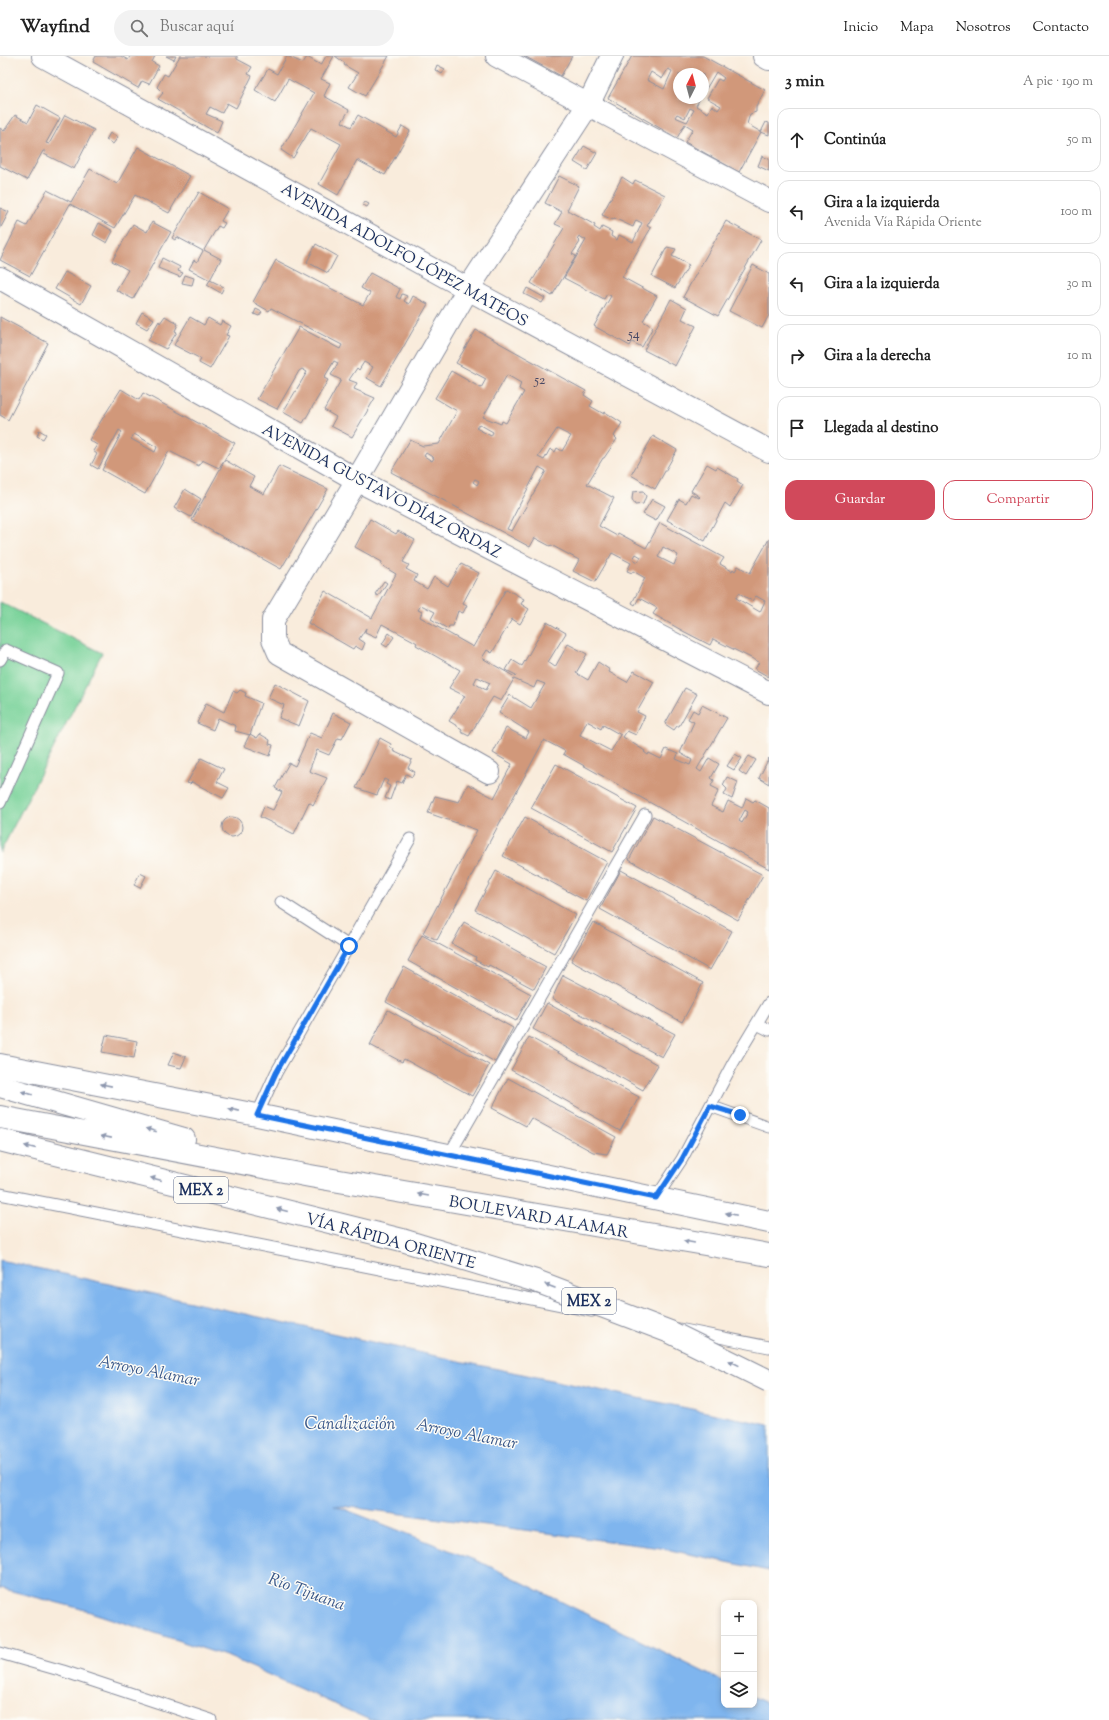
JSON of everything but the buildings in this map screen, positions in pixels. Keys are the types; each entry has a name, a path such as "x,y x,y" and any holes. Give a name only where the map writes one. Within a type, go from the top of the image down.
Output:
{"main road":[{"name":"AVENIDA ADOLFO LÓPEZ MATEOS","path":"43,56 468,289 769,450"},
{"path":"497,56 769,201"},
{"path":"489,772 279,653 273,639 273,620 357,480 468,289 588,105 612,56"},
{"path":"764,56 769,59"},
{"name":"AVENIDA GUSTAVO DÍAZ ORDAZ","path":"0,278 357,480 769,693"},
{"path":"0,1065 449,1154 769,1222"},
{"path":"0,1086 310,1176"},
{"path":"0,1117 310,1176"},
{"name":"VÍA RÁPIDA ORIENTE","path":"0,1140 402,1240 536,1281 670,1332 769,1381"},
{"name":"BOULEVARD ALAMAR","path":"310,1176 769,1255"}],"lane":[{"path":"0,660 6,650 58,673 0,803"},
{"path":"449,1154 645,815"},
{"path":"257,1115 276,1073 410,839"},
{"path":"281,902 349,946"},
{"path":"656,1198 682,1159 733,1063 769,1003"},
{"path":"757,1024 769,1030"},
{"path":"710,1106 769,1126"},
{"path":"0,1194 769,1347"},
{"path":"0,1653 63,1671 211,1720"}],"green space":[{"path":"0,602 102,653 0,853"}],"water":[{"path":"0,1260 454,1360 769,1425 769,1571 661,1548 334,1505 487,1565 721,1681 721,1708 757,1708 757,1698 769,1704 769,1720 370,1720 229,1657 78,1608 0,1588"}],"route":[{"path":"349,946 276,1073 257,1115 656,1198 682,1159 710,1106 740,1115"}],"water label":[{"name":"Arroyo Alamar","path":"149,1370"},
{"name":"Canalización","path":"350,1423"},
{"name":"Arroyo Alamar","path":"467,1433"},
{"name":"Río Tijuana","path":"307,1591"}]}
